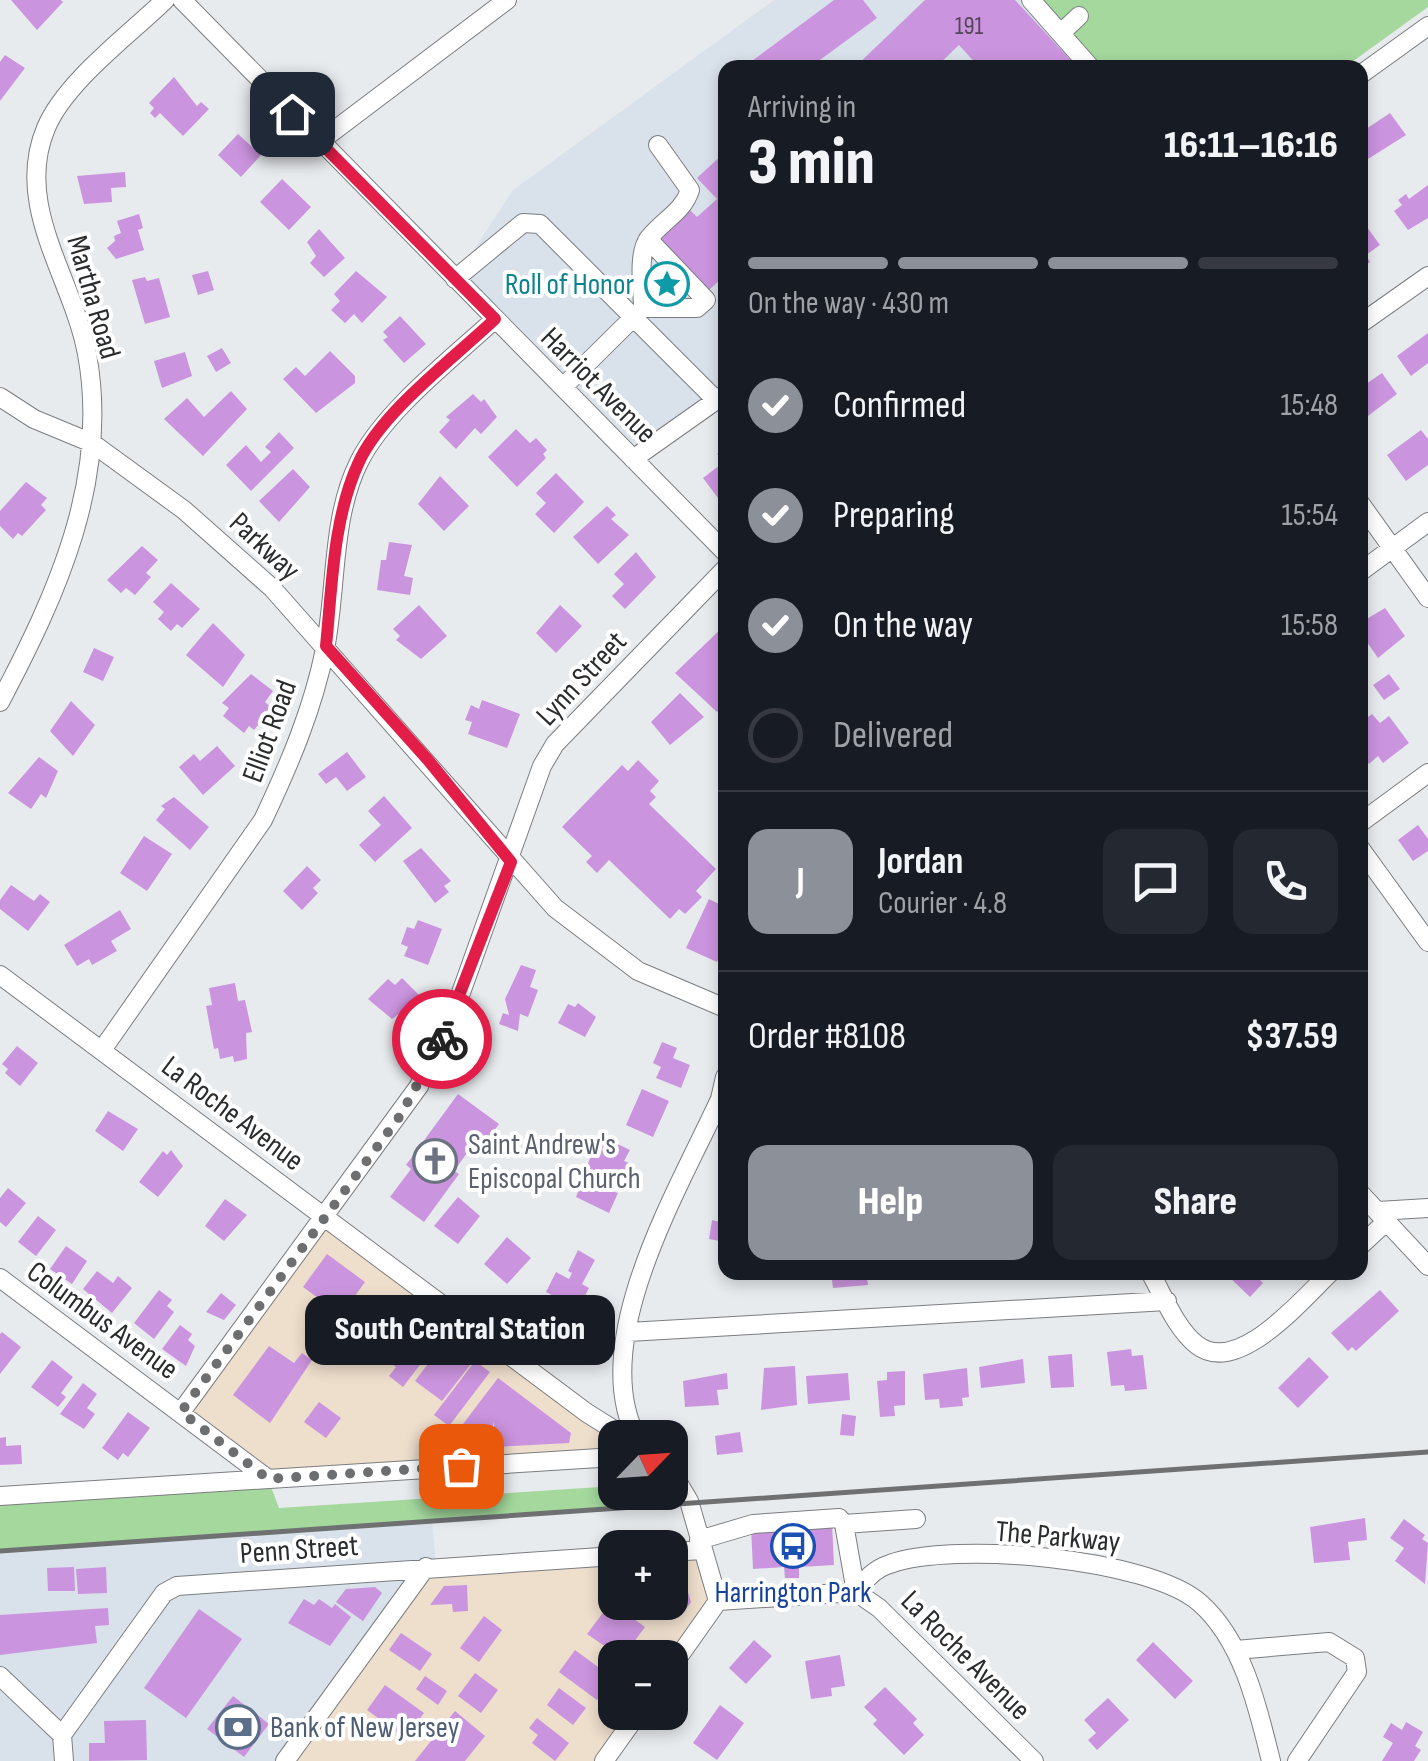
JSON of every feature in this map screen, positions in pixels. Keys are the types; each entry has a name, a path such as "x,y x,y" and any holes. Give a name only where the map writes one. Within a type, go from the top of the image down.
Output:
{"street":[{"name":"Martha Road","path":"0,702 46,614 80,516 92,444 87,354 37,201 38,154 56,108 165,0"},
{"name":"Harriot Avenue","path":"182,0 633,459 718,540"},
{"path":"319,142 507,0"},
{"path":"1030,0 1085,60"},
{"path":"1061,34 1079,16"},
{"path":"1368,69 1428,26"},
{"path":"638,313 648,239 686,203 690,190 658,144"},
{"path":"455,279 523,223 540,224 638,313 718,394"},
{"path":"562,387 638,313 697,308 706,300 648,239"},
{"path":"1368,318 1428,276"},
{"name":"Elliot Road","path":"102,1050 263,820 311,707 326,646 336,560 358,462 385,427 495,319"},
{"name":"Parkway","path":"0,397 34,419 92,444 184,510 272,588 555,908 612,954 679,992 718,1006"},
{"path":"633,459 718,399"},
{"path":"1368,514 1428,598"},
{"path":"1368,566 1428,522"},
{"name":"Lynn Street","path":"181,1412 420,1086 458,1002 542,766 555,744 718,577"},
{"path":"1368,817 1428,773"},
{"path":"1368,859 1428,942"},
{"name":"La Roche Avenue","path":"0,974 598,1420"},
{"path":"631,1420 624,1399 628,1332 642,1270 718,1103"},
{"path":"1368,1201 1428,1266"},
{"path":"1368,1236 1383,1216 1428,1208"},
{"name":"Columbus Avenue","path":"0,1278 268,1479"},
{"path":"1155,1280 1198,1346 1217,1354 1234,1352 1260,1338 1322,1280"},
{"path":"628,1332 1167,1301"},
{"path":"0,1496 598,1457"},
{"path":"688,1502 718,1601"},
{"path":"688,1548 754,1524 838,1518 844,1524 856,1592 718,1601"},
{"path":"844,1524 916,1519"},
{"name":"The Parkway","path":"856,1592 871,1573 892,1562 955,1555 1088,1561 1173,1584 1210,1613 1236,1650 1271,1761"},
{"name":"Penn Street","path":"62,1734 164,1593 177,1586 598,1557"},
{"path":"285,1761 426,1566"},
{"name":"La Roche Avenue","path":"856,1592 879,1608 1034,1761"},
{"path":"688,1644 718,1601"},
{"path":"1236,1650 1329,1642 1355,1658 1357,1672 1297,1761"},
{"path":"0,1676 62,1734 64,1761"},
{"path":"604,1761 626,1730"}],"shaded area":[{"path":"774,0 1029,0 1082,60 718,60 718,404 633,459 455,279 513,190"},
{"path":"327,1217 598,1425 598,1458 268,1479 181,1412"},
{"path":"432,1521 436,1566 285,1761 0,1761 0,1551"},
{"path":"702,1550 718,1601 685,1640 598,1640 598,1730 627,1730 604,1761 285,1761 426,1567 598,1557 598,1620 688,1620 688,1551"}],"green space":[{"path":"1031,0 1428,0 1428,7 1355,60 1084,60"},
{"path":"268,1479 279,1508 598,1487 598,1508 0,1551 0,1496"}],"building":[{"path":"11,0 61,0 63,2 37,30"},
{"path":"834,0 863,0 877,18 820,60 753,60"},
{"path":"925,0 1015,0 1071,60 973,60 959,45 943,60 862,60"},
{"path":"5,55 25,68 0,101 0,62"},
{"path":"174,77 197,106 201,102 209,109 183,136 160,113 155,118 150,113 154,108 149,103"},
{"path":"1390,113 1406,135 1368,159 1368,128"},
{"path":"238,134 261,155 241,177 218,155"},
{"path":"718,158 718,282 705,294 654,240 688,208 697,217 717,199 697,178"},
{"path":"125,172 126,187 111,188 112,202 84,204 77,176"},
{"path":"282,179 311,207 289,230 260,202"},
{"path":"1428,185 1428,218 1408,230 1394,211 1402,205 1398,200 1406,194 1409,199"},
{"path":"139,214 143,228 138,230 144,250 116,259 107,248 115,241 114,236 121,233 117,221"},
{"path":"1368,228 1380,245 1368,254"},
{"path":"319,229 345,258 324,277 310,263 316,256 307,242"},
{"path":"208,271 214,290 198,295 192,275"},
{"path":"356,271 387,297 362,323 354,314 345,323 331,310 340,301 334,294"},
{"path":"145,277 147,281 159,278 170,317 145,324 132,280"},
{"path":"400,316 426,344 404,363 383,340 388,337 383,332"},
{"path":"1428,333 1428,363 1411,376 1397,356"},
{"path":"222,348 231,363 216,372 207,356"},
{"path":"330,351 355,376 355,383 316,413 283,379 296,367 305,376"},
{"path":"185,352 192,376 162,388 154,361"},
{"path":"1382,373 1397,394 1368,416 1368,383"},
{"path":"231,391 247,409 203,456 164,419 187,398 204,417"},
{"path":"473,394 481,402 484,399 497,417 481,434 475,428 456,449 439,432 450,420 446,417"},
{"path":"516,429 530,443 536,438 547,450 543,454 546,458 517,487 488,457"},
{"path":"1421,430 1428,439 1428,465 1406,481 1387,455"},
{"path":"279,432 294,448 251,491 226,465 246,445 261,462 271,452 265,447"},
{"path":"718,467 718,498 703,478"},
{"path":"293,469 310,487 279,522 259,501"},
{"path":"556,473 584,502 554,533 535,514 546,503 536,493"},
{"path":"440,476 469,506 444,531 418,504"},
{"path":"26,482 47,498 41,505 46,510 22,536 18,533 13,539 0,526 0,511"},
{"path":"607,506 616,515 611,519 629,535 598,564 573,537"},
{"path":"389,542 412,545 404,576 413,578 410,595 377,590 381,560 386,560"},
{"path":"142,546 158,560 146,573 151,577 135,595 126,588 121,593 107,580"},
{"path":"636,552 656,577 625,609 612,596 624,584 614,574"},
{"path":"171,583 200,609 182,628 177,624 171,631 158,619 164,612 153,602"},
{"path":"419,605 447,636 421,659 396,640 400,636 393,629"},
{"path":"560,605 582,626 556,653 536,633"},
{"path":"1385,608 1405,636 1378,658 1368,644 1368,618"},
{"path":"213,623 245,655 223,687 186,655"},
{"path":"718,632 717,712 675,673"},
{"path":"94,648 114,657 103,681 83,672"},
{"path":"251,674 273,691 265,702 272,708 254,730 249,726 244,733 223,716 229,708 222,703"},
{"path":"1389,674 1400,689 1384,700 1373,685"},
{"path":"680,693 704,717 670,745 651,722"},
{"path":"482,700 520,714 507,748 468,734 472,722 465,720 471,705 479,709"},
{"path":"71,701 95,725 73,756 50,731"},
{"path":"1372,714 1380,723 1389,716 1409,743 1383,763 1378,756 1369,764 1368,717"},
{"path":"217,746 235,766 203,795 179,767 194,754 200,761"},
{"path":"347,752 366,777 347,791 336,777 326,784 318,774"},
{"path":"39,757 58,771 46,798 41,794 31,809 8,793"},
{"path":"638,760 659,781 650,791 656,797 649,804 716,869 696,891 702,897 685,914 679,909 670,919 609,860 597,873 586,862 592,856 562,827 622,765 628,771"},
{"path":"384,796 412,828 375,862 359,845 381,825 368,811"},
{"path":"174,797 209,827 190,850 156,820 165,809 161,806"},
{"path":"1418,825 1428,839 1428,851 1413,861 1398,840"},
{"path":"144,836 172,854 147,891 120,873"},
{"path":"421,848 451,881 444,886 449,892 435,903 403,861"},
{"path":"307,866 321,880 313,888 318,893 302,910 283,891"},
{"path":"11,885 34,901 40,894 50,902 28,931 0,909 0,900"},
{"path":"709,899 718,904 717,962 686,948"},
{"path":"120,910 131,929 111,941 117,951 92,965 89,959 77,966 64,945"},
{"path":"418,920 442,929 428,965 404,956 408,947 401,944 407,927 414,929"},
{"path":"521,965 536,970 530,987 538,990 528,1017 520,1014 518,1031 499,1024 503,1013 509,1015 505,999"},
{"path":"402,978 421,997 392,1019 368,999 388,979 395,985"},
{"path":"235,983 238,1001 245,1000 252,1032 246,1033 247,1059 234,1062 233,1056 220,1059 218,1048 214,1049 206,1006 212,1005 209,988"},
{"path":"578,1003 596,1017 585,1037 558,1023 568,1004 575,1007"},
{"path":"662,1042 677,1048 673,1058 690,1065 681,1088 656,1078 661,1067 653,1063"},
{"path":"17,1046 38,1063 20,1086 5,1073 8,1069 2,1064"},
{"path":"642,1089 669,1101 653,1137 626,1125"},
{"name":"Saint Andrew's Episcopal Church","path":"458,1094 499,1124 474,1158 467,1153 454,1171 459,1174 424,1222 390,1197 411,1169 406,1165"},
{"path":"108,1111 138,1129 123,1151 95,1131"},
{"path":"605,1138 630,1150 624,1161 631,1164 612,1191 618,1193 609,1213 576,1197 593,1150 598,1153"},
{"path":"171,1150 183,1166 158,1197 139,1182 163,1151 167,1155"},
{"path":"8,1188 26,1203 6,1227 0,1222 0,1198"},
{"path":"458,1197 480,1216 458,1244 434,1226"},
{"path":"225,1199 247,1215 224,1241 205,1226"},
{"path":"38,1216 56,1230 36,1256 18,1242"},
{"path":"712,1220 718,1222 718,1241 709,1239"},
{"path":"507,1237 531,1258 507,1284 484,1264"},
{"path":"66,1246 87,1261 72,1284 50,1269"},
{"path":"578,1250 595,1260 582,1284 589,1288 578,1309 546,1292 556,1272 569,1279 572,1273 568,1271"},
{"path":"327,1254 365,1282 341,1315 303,1287"},
{"path":"97,1271 113,1283 118,1276 132,1288 112,1313 83,1289"},
{"path":"832,1280 867,1280 868,1285 833,1288"},
{"path":"1232,1280 1260,1280 1263,1283 1250,1297"},
{"path":"159,1290 172,1300 167,1306 174,1312 154,1339 134,1323"},
{"path":"1380,1290 1399,1311 1356,1351 1352,1347 1348,1351 1331,1333"},
{"path":"221,1293 236,1305 224,1320 206,1312"},
{"path":"361,1301 376,1313 360,1343 340,1327"},
{"path":"180,1325 192,1334 188,1340 195,1346 186,1366 162,1349"},
{"path":"394,1327 429,1353 403,1387 389,1376 396,1367 375,1352"},
{"path":"0,1334 21,1347 0,1374"},
{"path":"446,1340 474,1360 442,1401 415,1381"},
{"path":"269,1346 294,1363 302,1353 312,1360 270,1423 233,1395"},
{"path":"1131,1349 1132,1356 1143,1355 1147,1389 1125,1391 1124,1385 1111,1386 1107,1352"},
{"path":"1072,1354 1074,1387 1051,1388 1048,1356"},
{"path":"1309,1357 1329,1377 1298,1408 1278,1388"},
{"path":"1023,1359 1025,1383 981,1388 979,1367"},
{"path":"52,1360 73,1377 61,1393 66,1397 58,1407 31,1387"},
{"path":"475,1361 490,1372 449,1426 434,1415"},
{"path":"795,1366 797,1405 761,1410 764,1368"},
{"path":"967,1368 969,1397 962,1398 963,1406 940,1408 939,1399 925,1400 923,1374"},
{"path":"905,1371 905,1405 894,1406 895,1416 880,1417 877,1381 887,1380 887,1372"},
{"path":"727,1373 728,1389 717,1390 719,1405 685,1407 683,1381"},
{"path":"848,1373 850,1400 808,1404 806,1376"},
{"path":"498,1378 571,1433 569,1443 495,1447 494,1421 491,1436 459,1437 460,1428"},
{"path":"83,1383 97,1394 87,1408 95,1414 84,1429 60,1414"},
{"path":"319,1402 341,1418 326,1438 304,1422"},
{"path":"128,1412 150,1428 128,1457 123,1453 118,1460 102,1448"},
{"path":"842,1414 856,1416 854,1436 840,1435"},
{"path":"740,1432 743,1452 717,1455 715,1436"},
{"path":"6,1437 6,1446 21,1445 22,1464 0,1465 0,1438"},
{"path":"1365,1518 1367,1540 1348,1542 1350,1560 1314,1563 1310,1527"},
{"path":"1404,1519 1425,1535 1422,1539 1428,1543 1425,1584 1395,1561 1404,1548 1390,1538"},
{"path":"832,1524 834,1565 799,1567 799,1578 785,1578 784,1567 753,1569 751,1528"},
{"path":"74,1567 75,1591 48,1591 47,1568"},
{"path":"106,1567 107,1593 78,1594 76,1569"},
{"path":"467,1585 468,1611 453,1612 452,1604 430,1605 444,1586"},
{"path":"375,1587 382,1593 363,1621 336,1602 346,1589"},
{"path":"304,1599 314,1605 319,1599 332,1608 335,1604 351,1617 330,1646 288,1623"},
{"path":"108,1608 109,1625 95,1626 97,1643 0,1655 0,1615"},
{"path":"199,1609 242,1639 186,1718 144,1688"},
{"path":"484,1616 502,1630 479,1662 460,1648"},
{"path":"598,1619 635,1620 645,1627 635,1640 598,1642 587,1634"},
{"path":"401,1633 432,1654 420,1671 389,1650"},
{"path":"754,1640 772,1656 746,1684 729,1668"},
{"path":"1153,1642 1193,1681 1175,1699 1136,1660"},
{"path":"575,1650 598,1667 598,1699 597,1700 559,1672"},
{"path":"840,1655 845,1686 831,1688 832,1696 811,1699 805,1661"},
{"path":"475,1673 498,1690 481,1713 458,1696"},
{"path":"425,1676 447,1691 438,1705 416,1689"},
{"path":"385,1685 424,1713 405,1738 367,1710"},
{"path":"885,1687 917,1719 913,1723 924,1735 904,1755 873,1724 877,1720 864,1707"},
{"path":"559,1688 586,1708 573,1725 547,1705"},
{"name":"Bank of New Jersey","path":"233,1696 269,1724 244,1757 207,1729"},
{"path":"1108,1698 1129,1720 1097,1750 1088,1740 1096,1733 1084,1720"},
{"path":"720,1705 744,1723 717,1760 693,1743"},
{"path":"455,1711 485,1736 465,1761 415,1761"},
{"path":"537,1718 569,1743 555,1761 532,1743 538,1735 529,1728"},
{"path":"146,1720 147,1760 89,1761 89,1743 105,1743 104,1721"},
{"path":"1406,1722 1423,1732 1415,1746 1421,1750 1414,1761 1382,1761 1393,1743 1383,1737 1391,1723 1402,1730"}],"railway":[{"path":"0,1551 1428,1452"}],"way so far":[{"path":"442,1039 420,1086 400,1116 181,1412 268,1479 461,1466"}],"place":[{"name":"Roll of Honor","path":"667,284"},
{"name":"Saint Andrew's Episcopal Church","path":"435,1161"},
{"name":"South Central Station","path":"461,1466"},
{"name":"Harrington Park","path":"793,1546"},
{"name":"Bank of New Jersey","path":"238,1727"}],"route":[{"path":"292,114 495,319 417,393 374,438 358,462 336,560 326,646 428,760 511,862 442,1039"}]}
